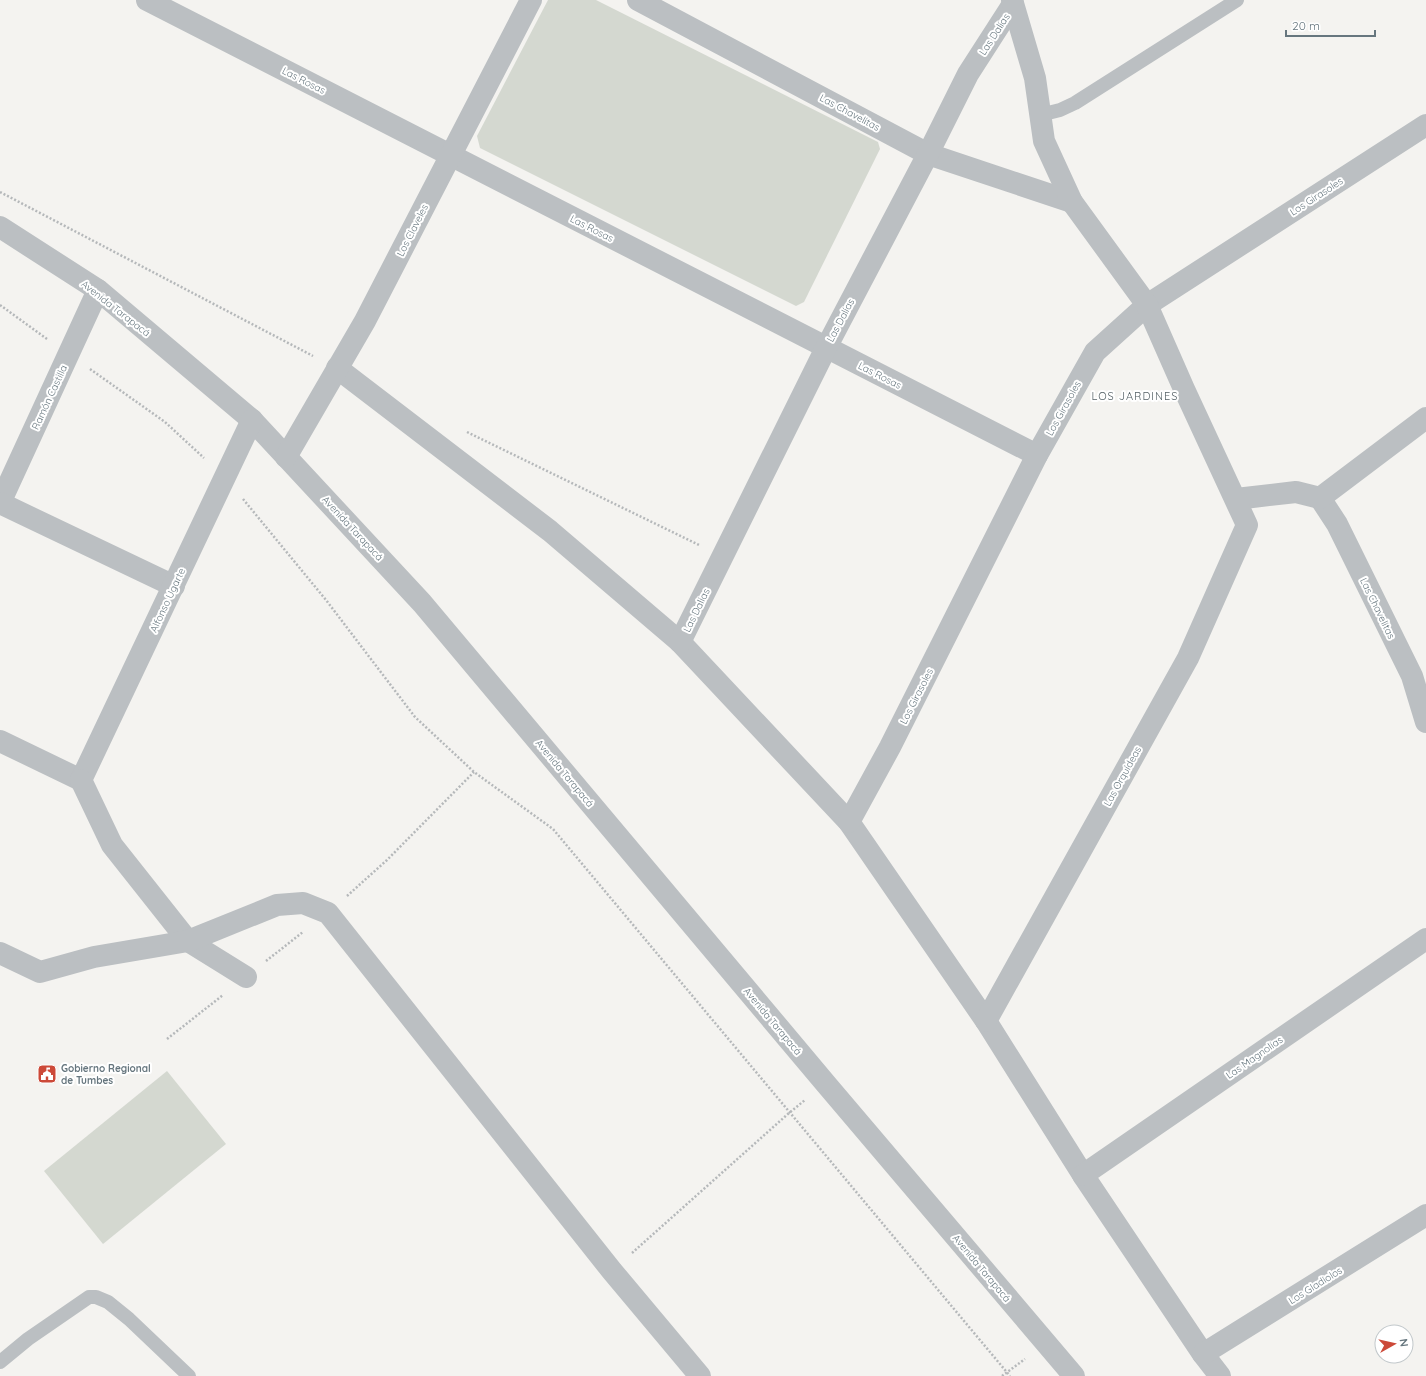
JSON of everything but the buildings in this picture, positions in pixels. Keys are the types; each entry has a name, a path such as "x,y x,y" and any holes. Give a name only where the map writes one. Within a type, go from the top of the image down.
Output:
{"street":[{"name":"Las Rosas","path":"147,0 1037,455"},
{"name":"Los Claveles","path":"286,457 365,321 531,0"},
{"name":"Las Chavelitas","path":"638,0 928,154 1072,202"},
{"name":"Las Dalias","path":"680,642 826,348 928,154 968,74 1012,2"},
{"path":"1012,2 1035,78 1044,141 1072,202 1147,305 1184,389 1236,499 1296,492 1320,498 1426,418"},
{"name":"Los Girasoles","path":"849,822 890,747 1037,455 1095,352 1147,305 1426,125"},
{"name":"Avenida Tarapacá","path":"0,228 8,231 98,290 252,420 422,603 826,1084 1074,1376"},
{"name":"Ramón Castilla","path":"0,503 98,290"},
{"path":"337,368 550,530 680,642 849,822 986,1021 1083,1175 1203,1354 1220,1376"},
{"name":"Alfonso Ugarte","path":"82,780 252,420"},
{"name":"Las Chavelitas","path":"1320,498 1337,524 1419,671 1426,722"},
{"name":"Las Orquídeas","path":"986,1021 1188,658 1247,525 1236,499"},
{"path":"0,503 174,586"},
{"path":"0,741 82,780 112,845 188,942 246,977"},
{"path":"0,953 40,972 94,957 188,942 277,905 303,903 328,913 612,1271 700,1376"},
{"name":"Las Magnolias","path":"1083,1175 1426,939"},
{"name":"Los Gladiolos","path":"1203,1354 1426,1215"}],"lane":[{"path":"1040,115 1060,110 1075,103 1237,0"},
{"path":"0,1362 28,1339 89,1297 96,1297 108,1302 130,1319 189,1376"}],"path":[{"path":"0,305 165,422 225,477 326,600 415,717 474,772 554,829 789,1113 1010,1376"},
{"path":"612,1271 789,1113 826,1084"}],"shaded area":[{"path":"548,0 596,0 878,142 880,149 804,302 796,306 480,148 477,136"},
{"path":"167,1071 226,1144 103,1244 44,1171"}],"place":[{"name":"Gobierno Regional de Tumbes","path":"47,1074"}],"district":[{"name":"LOS JARDINES","path":"1135,396"}]}
